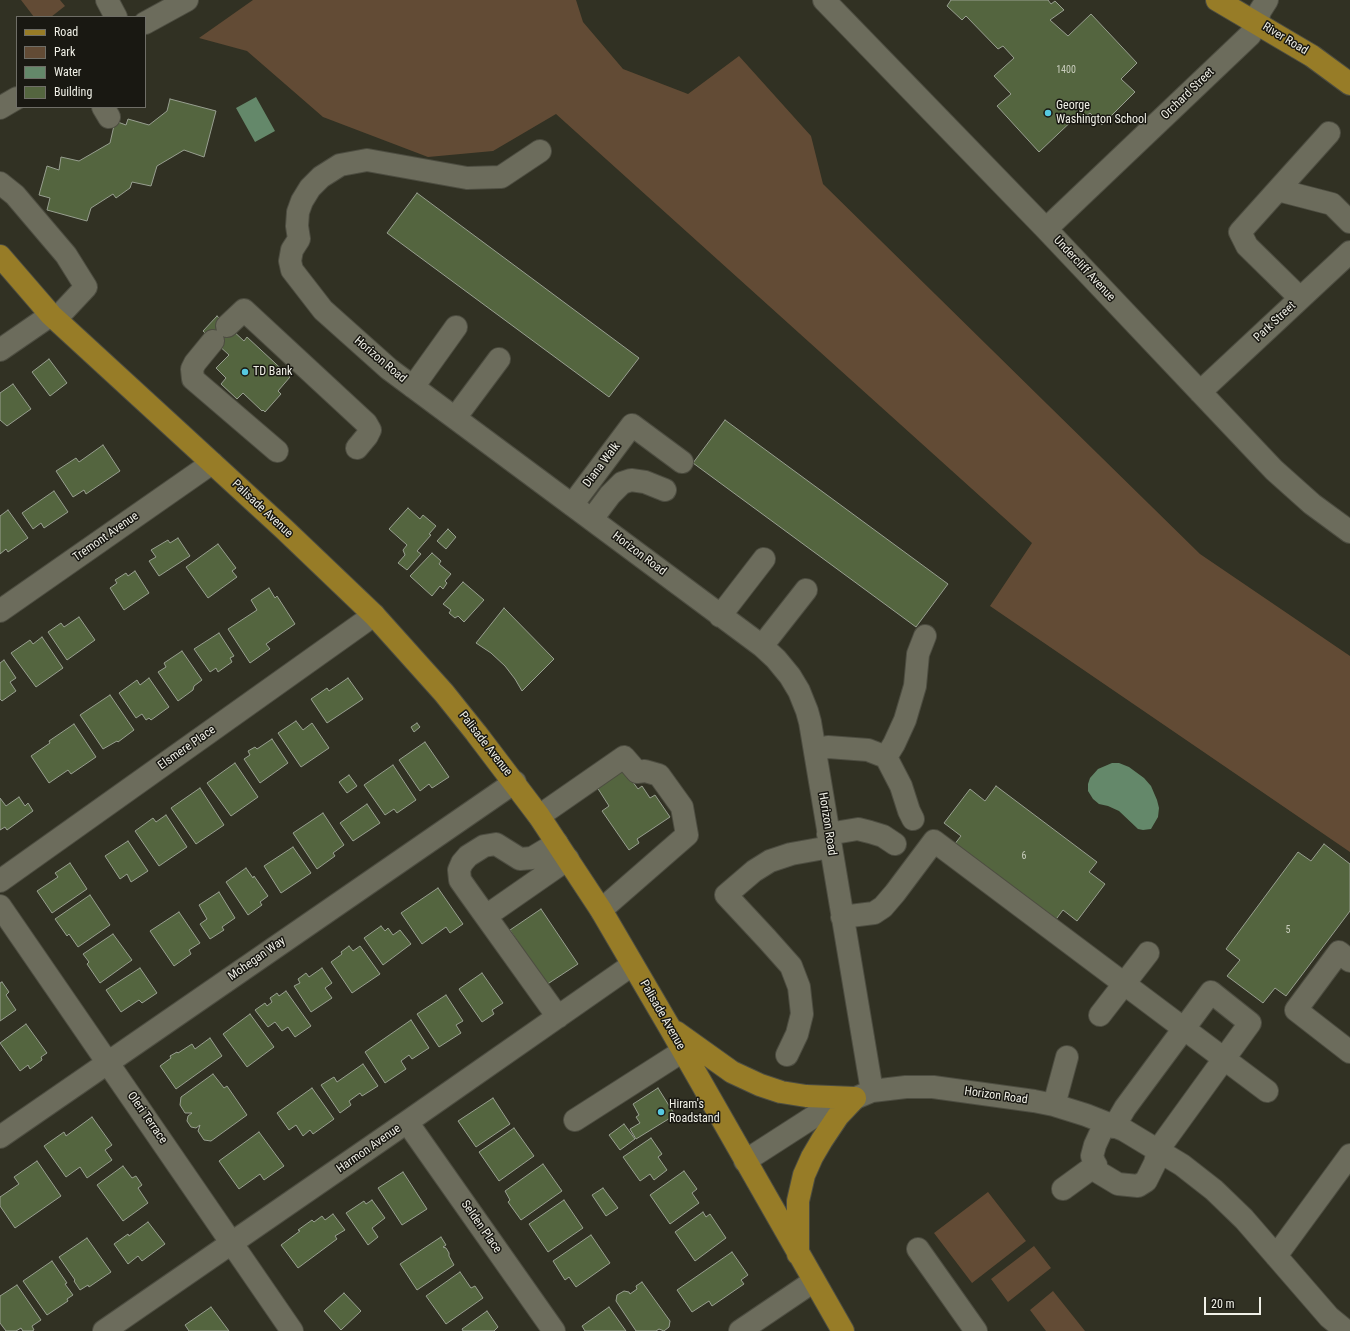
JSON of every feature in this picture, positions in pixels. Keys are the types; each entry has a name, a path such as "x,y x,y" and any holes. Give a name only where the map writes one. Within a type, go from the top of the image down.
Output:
{"main road":[{"name":"River Road","path":"1217,0 1312,56 1350,84"},
{"name":"Palisade Avenue","path":"0,256 54,317 374,615 444,693 515,782 563,851 601,910 843,1331"},
{"path":"670,1028 732,1072 760,1085 781,1092 806,1096 864,1095"},
{"path":"798,1255 798,1201 804,1174 812,1157 838,1116 864,1095"}],"street":[{"path":"107,0 115,16"},
{"path":"146,22 187,0"},
{"name":"Undercliff Avenue","path":"824,0 1046,229 1274,470 1312,504 1350,532"},
{"name":"Orchard Street","path":"1046,229 1250,35 1260,11 1268,0"},
{"path":"0,108 16,99"},
{"path":"1300,298 1247,246 1240,232 1329,133"},
{"name":"Horizon Road","path":"540,151 501,177 467,178 366,160 340,165 322,176 310,188 302,201 298,212 297,226 299,239 292,250 290,261 292,270 323,310 389,369 762,646 776,659 790,676 799,691 807,711 815,750 842,917 864,1095 906,1087 933,1087 1054,1105 1124,1130 1182,1165 1214,1190 1244,1219 1276,1256 1323,1324 1346,1331"},
{"path":"0,183 15,195 66,255 86,287 54,317 0,350"},
{"path":"1278,190 1332,204 1350,222"},
{"name":"Park Street","path":"1200,392 1350,252"},
{"path":"277,451 193,379 192,369 195,363 220,333 244,310 366,423 370,430 357,448"},
{"path":"413,386 456,327"},
{"path":"455,418 499,359"},
{"name":"Diana Walk","path":"572,505 632,425 682,462"},
{"name":"Tremont Avenue","path":"0,611 212,463"},
{"path":"592,519 610,494 622,483 631,480 645,482 665,490"},
{"path":"720,616 764,559"},
{"path":"762,646 806,590"},
{"name":"Elsmere Place","path":"0,881 374,615"},
{"path":"886,757 905,720 915,686 918,654 925,636"},
{"path":"815,750 828,747 868,750 886,757 901,786 913,819"},
{"path":"539,816 624,757 636,772 645,771 659,775 682,807 688,835 601,910"},
{"name":"Mohegan Way","path":"0,1137 515,782"},
{"path":"787,1055 797,1034 802,1014 799,987 791,966 726,895 754,871 770,861 829,841 858,829 883,836 895,844"},
{"path":"842,917 874,913 883,907 934,841 1267,1091"},
{"path":"558,1017 460,880 459,870 462,863 468,856 484,846 496,844 520,859 532,858 563,851"},
{"path":"486,916 563,851"},
{"name":"Oleri Terrace","path":"0,906 233,1243 292,1331"},
{"path":"1350,961 1339,952 1296,1010 1350,1052"},
{"path":"1100,1015 1148,953"},
{"name":"Harmon Avenue","path":"104,1331 632,965"},
{"path":"1212,992 1250,1023 1224,1059 1158,1150 1155,1163 1146,1181 1138,1186 1118,1184 1098,1172 1092,1156 1095,1145 1125,1108 1212,992"},
{"path":"575,1120 683,1051"},
{"path":"1054,1105 1067,1057"},
{"path":"745,1161 818,1114 864,1095"},
{"name":"Selden Place","path":"407,1122 554,1331"},
{"path":"1276,1256 1350,1155"},
{"path":"1063,1189 1096,1166"},
{"path":"918,1249 976,1331"},
{"path":"740,1331 814,1282"}],"green space":[{"path":"21,0 60,0 65,6 52,16 33,16"},
{"path":"253,0 576,0 583,22 623,69 688,94 739,56 811,136 823,184 1047,404 1200,554 1350,656 1350,852 990,606 1032,543 556,114 493,151 428,157 323,117 247,51 199,38"},
{"path":"988,1192 1026,1241 972,1283 934,1233"},
{"path":"1034,1246 1051,1268 1008,1302 991,1279"},
{"path":"1053,1291 1085,1331 1046,1331 1030,1310"}],"water":[{"path":"256,97 275,131 255,142 236,108"},
{"path":"1112,763 1119,763 1129,767 1144,778 1151,786 1159,808 1158,817 1151,829 1138,829 1119,811 1099,804 1093,799 1088,791 1090,778 1098,769"}],"building":[{"name":"George Washington School","path":"951,0 1048,0 1051,4 1055,1 1064,10 1050,20 1068,36 1091,14 1137,63 1121,79 1135,92 1102,125 1090,113 1081,120 1078,115 1039,152 997,106 1011,94 994,76 1014,58 1003,46 998,49 966,16 962,20 947,6"},
{"path":"170,99 216,111 204,157 184,150 157,166 151,186 132,182 130,188 116,198 113,194 91,208 87,221 47,210 50,198 39,195 47,166 59,170 61,157 79,161 110,143 115,121 126,125 128,119 149,125 167,111"},
{"path":"417,193 639,358 609,397 387,233"},
{"path":"217,316 244,341 247,337 290,377 278,391 281,394 265,412 263,410 262,411 243,393 237,399 221,384 226,378 216,368 229,355 203,331"},
{"path":"49,359 67,383 50,396 32,372"},
{"path":"13,384 31,409 7,426 0,420 0,393"},
{"path":"725,420 948,584 916,627 693,463"},
{"path":"103,445 120,471 86,494 84,490 73,497 56,471 76,458 79,462"},
{"path":"54,491 68,512 44,528 41,523 33,529 22,513"},
{"path":"408,508 420,519 423,515 436,526 429,534 431,535 417,551 421,554 407,570 398,563 405,555 403,550 407,545 389,529"},
{"path":"8,510 28,538 8,552 6,549 0,554 0,516"},
{"path":"448,529 456,537 446,549 437,541"},
{"path":"178,538 190,556 159,576 149,561 156,557 151,550 168,540 170,543"},
{"path":"218,544 236,568 232,571 237,577 208,598 186,567"},
{"path":"432,553 441,561 439,564 451,574 445,581 447,583 443,589 440,586 432,596 410,576"},
{"path":"135,571 149,593 124,610 110,588 117,583 115,580 126,573 128,576"},
{"path":"463,582 484,600 464,622 458,616 455,618 449,613 451,610 443,604"},
{"path":"269,588 275,598 277,596 295,624 266,644 270,649 250,663 228,629 257,610 251,600"},
{"path":"504,608 554,659 522,691 505,666 491,653 476,643"},
{"path":"79,617 95,640 67,660 48,632 61,623 64,627"},
{"path":"219,633 234,656 230,658 232,662 218,672 216,668 210,672 194,649"},
{"path":"42,637 63,668 36,687 11,653 30,640 33,644"},
{"path":"182,651 202,680 194,686 193,690 178,701 158,672 166,667 164,663"},
{"path":"4,660 16,678 10,682 16,691 2,701 0,699 0,663"},
{"path":"149,678 169,707 151,720 149,718 146,720 142,714 136,718 119,693 137,680 140,685"},
{"path":"348,678 363,699 327,723 311,699 327,688 329,691"},
{"path":"110,695 134,730 118,742 117,741 103,749 80,715"},
{"path":"296,721 303,730 312,723 329,748 301,767 278,733"},
{"path":"417,723 420,727 414,732 411,727"},
{"path":"74,724 96,757 71,774 68,770 49,783 31,756 50,743 49,741"},
{"path":"272,739 288,763 260,783 244,759 250,755 248,751 255,747 257,749"},
{"path":"425,742 449,777 432,788 429,784 420,791 399,760"},
{"path":"235,763 258,797 231,816 207,783"},
{"path":"393,765 416,800 397,813 394,809 385,815 364,785"},
{"path":"621,766 638,789 642,786 650,798 655,795 670,817 637,839 639,843 629,850 602,811 609,806 595,784"},
{"path":"349,775 357,786 347,793 339,782"},
{"path":"996,786 1097,862 1089,872 1105,884 1077,921 1063,910 1051,926 950,850 961,836 944,823 970,789 985,801"},
{"path":"200,788 224,825 196,844 171,808"},
{"path":"19,797 25,806 28,803 33,811 7,830 5,827 0,830 0,798 6,806"},
{"path":"367,804 380,823 353,841 340,823"},
{"path":"323,813 344,845 333,853 335,856 317,869 293,833"},
{"path":"166,815 187,847 159,866 135,831 153,818 156,822"},
{"path":"128,841 148,871 131,882 127,874 120,879 105,856"},
{"path":"1324,844 1350,864 1350,911 1286,996 1275,988 1263,1003 1227,976 1240,960 1226,949 1298,852 1311,861"},
{"path":"293,847 311,873 281,893 264,866"},
{"path":"70,863 87,889 52,913 37,891 58,877 55,873"},
{"path":"246,868 253,878 254,876 268,896 260,902 262,905 248,915 226,882"},
{"path":"438,888 463,924 450,933 446,927 422,944 401,913"},
{"path":"219,892 235,918 222,927 224,930 210,939 200,924 207,919 199,905"},
{"path":"90,895 110,925 78,947 69,934 67,936 55,919"},
{"path":"541,909 578,964 546,985 510,930"},
{"path":"179,912 200,943 189,950 191,954 174,966 150,931"},
{"path":"381,926 385,931 388,928 393,935 400,930 411,944 383,965 364,938"},
{"path":"113,934 132,960 100,983 87,964 89,962 83,954"},
{"path":"349,946 353,951 360,946 380,974 352,993 331,962 342,954 341,952"},
{"path":"140,968 157,993 142,1003 139,1000 121,1012 106,990"},
{"path":"322,968 332,983 325,988 332,998 311,1012 294,986 300,983 298,979 306,973 309,977"},
{"path":"482,973 503,1003 492,1010 494,1014 482,1022 459,989"},
{"path":"2,982 9,992 6,995 16,1010 0,1021 0,983"},
{"path":"286,991 311,1026 295,1037 288,1027 282,1031 275,1022 268,1027 255,1010 265,1003 267,1006 272,1002 270,998 277,993 279,996"},
{"path":"446,995 463,1021 456,1025 461,1033 439,1047 417,1014"},
{"path":"250,1014 274,1047 247,1067 223,1034"},
{"path":"411,1020 429,1048 412,1059 409,1055 401,1061 406,1069 385,1083 365,1052"},
{"path":"26,1024 47,1053 41,1057 42,1060 30,1069 28,1065 20,1071 0,1043"},
{"path":"210,1038 222,1056 176,1089 160,1066 171,1058 170,1056 177,1052 178,1053 192,1044 195,1049"},
{"path":"363,1064 378,1086 362,1096 360,1093 349,1101 351,1105 340,1113 321,1085 334,1077 337,1082"},
{"path":"213,1074 224,1088 227,1086 247,1115 211,1141 204,1140 198,1131 200,1125 196,1128 191,1127 187,1121 188,1116 192,1113 185,1113 180,1105 181,1097"},
{"path":"312,1088 334,1119 313,1134 310,1130 303,1136 296,1125 289,1130 277,1113"},
{"path":"658,1088 675,1115 636,1139 630,1129 640,1123 636,1117 639,1115 633,1104"},
{"path":"493,1098 510,1124 476,1147 458,1121"},
{"path":"92,1117 112,1145 105,1150 112,1160 87,1178 80,1167 66,1177 44,1146 64,1132 66,1136"},
{"path":"624,1124 635,1139 620,1150 609,1135"},
{"path":"514,1128 534,1156 499,1181 479,1152"},
{"path":"259,1132 284,1166 264,1180 260,1174 239,1189 219,1161"},
{"path":"651,1138 662,1154 658,1157 667,1170 654,1180 650,1174 640,1181 623,1157"},
{"path":"37,1161 61,1196 15,1228 0,1206 0,1197 19,1184 14,1177"},
{"path":"543,1164 562,1191 521,1220 508,1202 510,1200 505,1191"},
{"path":"123,1166 132,1178 136,1176 142,1185 138,1188 148,1203 123,1221 97,1185"},
{"path":"684,1171 697,1189 692,1193 699,1203 670,1224 650,1195"},
{"path":"403,1172 427,1209 402,1225 378,1188"},
{"path":"603,1188 618,1208 606,1216 592,1195"},
{"path":"372,1200 385,1218 372,1228 378,1237 368,1245 346,1213 364,1201 366,1204"},
{"path":"564,1200 583,1228 548,1252 529,1224"},
{"path":"703,1212 706,1217 710,1214 726,1238 695,1261 675,1232"},
{"path":"333,1214 345,1230 335,1236 337,1239 298,1268 281,1245 312,1220 314,1222 322,1216 325,1220"},
{"path":"148,1222 165,1244 142,1261 138,1256 128,1264 114,1244 128,1234 129,1236"},
{"path":"591,1235 610,1263 576,1287 569,1277 565,1280 553,1261"},
{"path":"441,1237 446,1245 443,1247 446,1248 454,1265 417,1290 400,1264"},
{"path":"87,1238 111,1272 89,1287 88,1285 80,1290 59,1257"},
{"path":"732,1252 748,1275 741,1280 744,1284 712,1306 709,1301 692,1312 677,1290"},
{"path":"52,1261 67,1283 65,1284 73,1295 67,1299 68,1301 47,1315 23,1281"},
{"path":"460,1272 471,1288 475,1286 483,1298 446,1324 426,1296"},
{"path":"642,1282 670,1321 669,1327 664,1331 659,1329 656,1331 636,1331 616,1301 617,1295 624,1291 629,1292 630,1294 637,1289 636,1286"},
{"path":"17,1285 41,1320 32,1326 34,1330 32,1331 23,1331 21,1328 16,1331 6,1331 0,1323 0,1296"},
{"path":"344,1293 361,1311 341,1330 324,1311"},
{"path":"211,1307 229,1331 189,1331 185,1325"},
{"path":"609,1307 626,1331 585,1331 582,1326"},
{"path":"487,1311 498,1327 494,1331 463,1331 462,1329"}],"place":[{"name":"George Washington School","path":"1048,113"},
{"name":"TD Bank","path":"245,372"},
{"name":"Hiram's Roadstand","path":"661,1112"}]}
